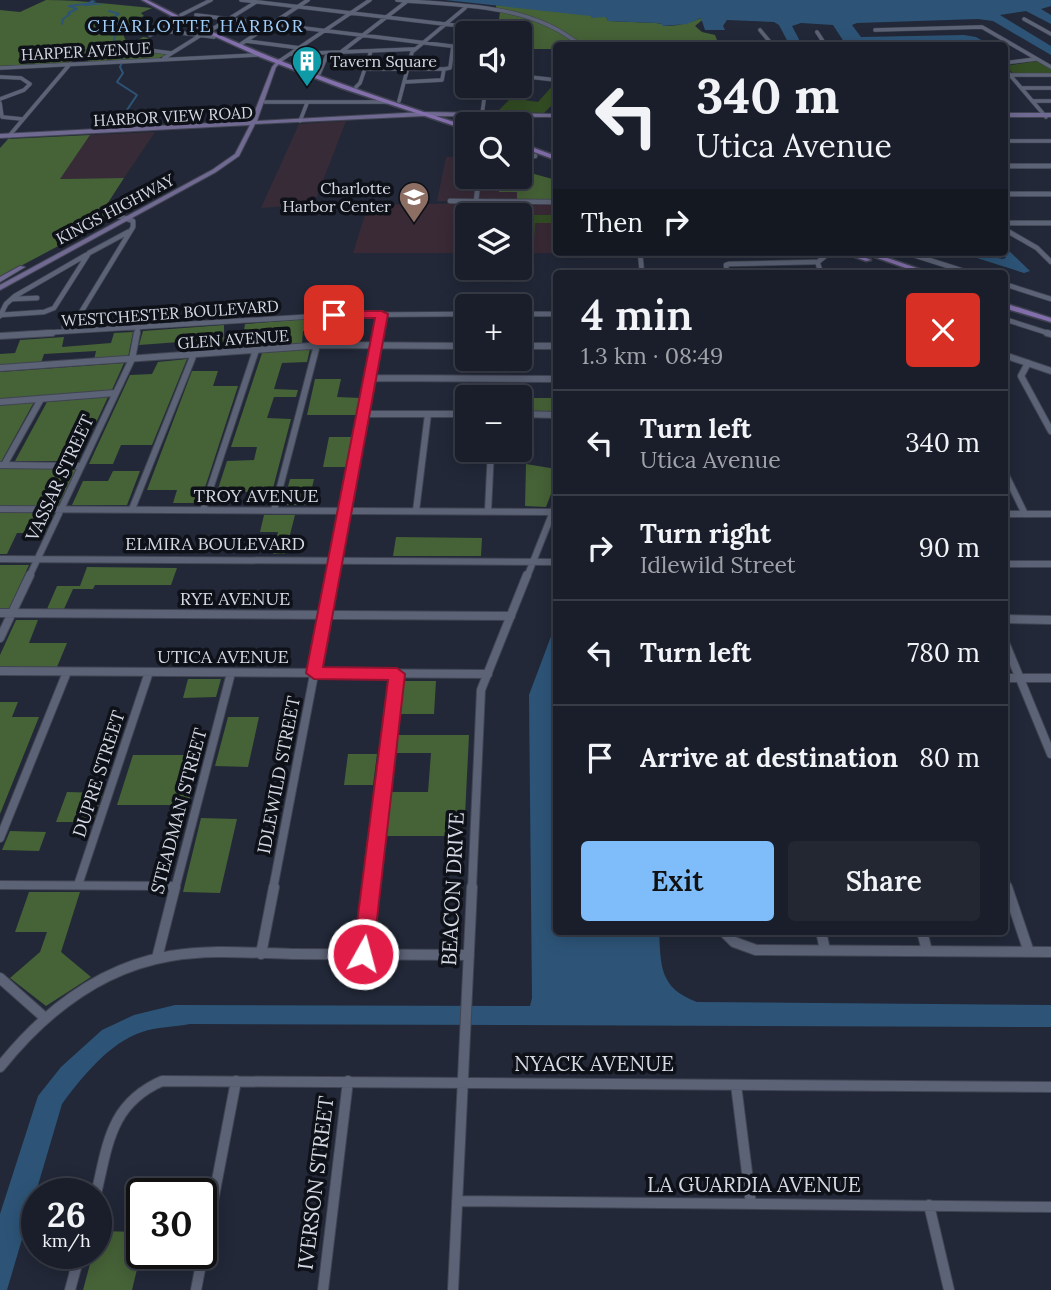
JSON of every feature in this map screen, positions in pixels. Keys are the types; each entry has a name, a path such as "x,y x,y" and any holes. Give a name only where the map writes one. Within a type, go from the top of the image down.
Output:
{"main road":[{"path":"144,0 192,21 257,55 455,119"},
{"path":"154,0 202,34 212,33 243,42 298,71 371,100 387,102 407,112 455,120"},
{"name":"KINGS HIGHWAY","path":"0,288 216,170 237,155 280,62"},
{"name":"KINGS HIGHWAY","path":"253,124 258,120 265,102 274,68 280,62"},
{"path":"277,73 298,71"},
{"path":"337,85 356,87"},
{"name":"HARBOR VIEW ROAD","path":"0,136 253,124 407,112"},
{"name":"HARBOR VIEW ROAD","path":"347,116 455,114"},
{"name":"HARBOR VIEW ROAD","path":"427,115 448,117"},
{"path":"532,116 553,116"},
{"path":"1008,116 1048,116"},
{"path":"532,148 553,154"},
{"name":"KINGS HIGHWAY","path":"0,280 239,150"},
{"path":"535,156 544,151"},
{"path":"535,156 553,155"},
{"path":"216,170 222,160"},
{"path":"191,184 209,171 207,168"},
{"path":"153,197 162,200"},
{"path":"856,256 899,270"},
{"path":"875,256 918,270"},
{"path":"1008,300 1050,318"},
{"path":"1008,305 1050,318"}],"street":[{"path":"150,35 211,0"},
{"path":"241,0 455,25"},
{"path":"243,42 308,0"},
{"path":"280,62 370,0"},
{"path":"397,0 498,12 549,24 567,33 577,42"},
{"path":"212,33 258,1"},
{"path":"341,52 407,1"},
{"path":"399,101 412,52 466,8"},
{"path":"196,15 453,46 450,68 364,69"},
{"path":"1024,19 1051,34"},
{"path":"875,30 982,27 1008,42"},
{"path":"141,28 202,34"},
{"path":"760,30 770,42"},
{"path":"817,32 823,42"},
{"path":"162,60 202,34"},
{"path":"243,42 301,48"},
{"path":"1008,42 1051,67"},
{"path":"139,49 172,54"},
{"path":"291,54 415,49"},
{"path":"356,87 360,83 370,51"},
{"path":"319,74 328,52"},
{"name":"HARPER AVENUE","path":"0,68 257,55"},
{"path":"1008,64 1037,59"},
{"path":"9,136 69,64"},
{"path":"404,82 440,82 444,69"},
{"path":"1008,71 1048,116"},
{"path":"1011,75 1051,75"},
{"path":"0,77 21,78 30,84 24,90 0,101 2,117 22,119"},
{"path":"532,77 553,80"},
{"path":"1021,88 1051,88"},
{"path":"265,102 350,104 371,100"},
{"path":"1032,101 1051,101"},
{"path":"300,121 307,103"},
{"path":"1008,141 1051,141"},
{"path":"1008,166 1051,166"},
{"path":"476,201 478,189"},
{"path":"1008,194 1051,194"},
{"path":"450,201 553,202"},
{"path":"0,335 72,327 134,222 118,216"},
{"path":"1008,223 1051,223"},
{"path":"1008,231 1034,246 1051,261"},
{"path":"0,316 11,299 128,232"},
{"path":"0,316 54,309 89,253"},
{"path":"727,270 726,265 729,264 817,263 823,256"},
{"path":"917,256 961,270"},
{"path":"817,263 820,270"},
{"path":"1008,285 1051,299"},
{"path":"11,299 37,298"},
{"name":"WESTCHESTER BOULEVARD","path":"0,335 382,314 455,314"},
{"name":"IDLEWILD STREET","path":"261,954 382,314"},
{"path":"532,314 553,314"},
{"path":"1008,320 1051,334"},
{"name":"VASSAR STREET","path":"0,638 132,359 138,327"},
{"path":"274,510 317,345"},
{"name":"GLEN AVENUE","path":"0,368 317,345 455,345"},
{"path":"532,346 553,346"},
{"path":"203,510 256,350"},
{"path":"132,509 194,354"},
{"path":"1008,356 1051,371"},
{"path":"1028,363 1021,376 1051,431"},
{"path":"370,378 553,379"},
{"path":"0,402 116,393"},
{"path":"2,466 41,399"},
{"path":"363,414 455,414"},
{"path":"416,511 428,414"},
{"path":"532,414 553,415"},
{"path":"488,511 490,462"},
{"path":"2,466 81,466"},
{"path":"1008,479 1025,514"},
{"name":"TROY AVENUE","path":"0,509 488,511 553,508"},
{"name":"BEACON DRIVE","path":"453,1290 481,690 553,513"},
{"path":"1008,514 1051,514"},
{"name":"ELMIRA BOULEVARD","path":"0,559 553,562"},
{"path":"1008,564 1051,564"},
{"name":"RYE AVENUE","path":"0,614 511,617"},
{"path":"1008,619 1051,620"},
{"path":"1008,650 1051,754"},
{"name":"UTICA AVENUE","path":"0,671 488,674"},
{"path":"0,838 67,672"},
{"name":"DUPRE STREET","path":"78,886 149,672"},
{"name":"STEADMAN STREET","path":"157,958 232,673"},
{"path":"363,954 397,674"},
{"path":"1008,677 1051,678"},
{"path":"0,885 176,886"},
{"path":"1008,890 1029,952"},
{"path":"727,935 744,948 1051,952"},
{"path":"822,935 825,950"},
{"path":"923,935 927,951"},
{"path":"0,1067 44,1017 96,980 157,958 189,953 469,955"},
{"path":"0,978 44,1017"},
{"path":"196,1290 236,1080"},
{"name":"NYACK AVENUE","path":"101,1178 119,1113 140,1091 162,1081 1051,1087"},
{"name":"IVERSON STREET","path":"323,1290 348,1082"},
{"path":"736,1085 751,1204"},
{"name":"LA GUARDIA AVENUE","path":"457,1201 1051,1208"},
{"path":"929,1205 949,1290"},
{"path":"70,1290 76,1269"}],"shaded area":[{"path":"346,121 314,204 261,208 299,124"},
{"path":"155,132 124,178 59,179 90,135"},
{"path":"446,157 455,157 455,189 499,189 499,192 517,192 517,201 437,201"},
{"name":"Charlotte Harbor Center","path":"455,203 455,253 353,253 368,205"},
{"name":"Charlotte Harbor Center","path":"532,204 553,204 553,253 532,253"}],"green space":[{"path":"46,0 152,8 141,13 144,16 130,20 136,26 123,34 128,46 143,37 149,38 131,49 168,54 159,58 89,62 86,59 76,59 70,63 0,66 0,10 20,12"},
{"path":"496,5 606,17 608,21 656,23 662,26 680,25 707,16 695,26 702,32 715,35 718,42 553,42 553,49 532,49 532,21 499,21 500,12 496,11"},
{"path":"1037,61 1051,69 1051,74 1014,74 1008,66"},
{"path":"553,85 553,105 544,113 497,112 511,98 538,102"},
{"path":"90,135 60,179 124,178 104,209 126,210 0,277 0,148 8,139"},
{"path":"532,173 553,179 553,200 517,201 517,192 499,192 499,189 532,189"},
{"path":"532,215 553,215 553,223 535,223 534,240"},
{"path":"321,318 318,331 303,331 302,344 278,346 277,332 256,334 255,348 192,352 193,341 139,345 143,331 224,325 224,337 243,336 245,324"},
{"path":"133,332 128,357 94,360 96,351 44,354 41,363 0,366 0,354 15,353 20,340 64,337 62,347 111,343 114,333"},
{"path":"310,349 307,362 282,363 274,389 298,390 296,397 274,397 267,418 291,419 272,492 217,492 227,461 254,460 257,447 231,447 262,353"},
{"path":"187,359 152,445 121,445 113,464 89,464 130,375 152,374 158,362"},
{"path":"124,363 112,390 0,399 0,372"},
{"path":"192,371 218,371 213,386 238,386 200,503 173,503 177,490 147,490"},
{"path":"315,379 341,379 337,397 361,398 358,415 307,415"},
{"path":"500,383 525,385 500,385"},
{"path":"108,397 78,461 15,461 47,402"},
{"path":"532,398 553,398 553,412 532,411"},
{"path":"34,402 1,462 0,462 0,405"},
{"path":"329,437 353,437 348,467 323,467"},
{"path":"526,464 553,468 553,489 546,507 525,506"},
{"path":"0,468 77,468 58,506 0,506"},
{"path":"113,471 140,471 127,505 72,505 83,481 108,481"},
{"path":"290,479 314,479 308,505 283,505"},
{"path":"0,513 54,513 45,533 17,533 7,554 0,554"},
{"path":"264,515 295,515 285,554 273,554 278,532 260,532"},
{"path":"396,537 482,538 481,556 393,556"},
{"path":"0,565 29,565 9,609 0,609"},
{"path":"87,567 177,568 171,585 95,585 93,589 73,589 64,609 47,609 57,586 80,586"},
{"path":"16,620 38,620 29,643 67,643 57,667 0,667 0,655"},
{"path":"188,679 221,679 216,697 183,698"},
{"path":"402,681 436,681 434,714 399,714"},
{"path":"0,702 18,702 12,717 39,717 0,814"},
{"path":"228,717 259,717 248,767 215,766"},
{"path":"398,735 469,735 464,836 385,836 390,792 428,792 431,753 397,753"},
{"path":"348,754 377,754 373,785 344,785"},
{"path":"133,755 201,755 188,805 117,805"},
{"path":"67,792 103,793 93,822 56,822"},
{"path":"201,818 237,819 220,893 183,892"},
{"path":"10,831 46,832 39,851 2,850"},
{"path":"29,892 80,892 61,952 91,977 46,1006 10,978 40,952 47,932 15,932"},
{"path":"112,1231 126,1232 126,1269 137,1269 132,1290 83,1290 89,1269 112,1269"}],"water":[{"path":"445,0 1051,0 1051,6 1041,9 1051,15 1051,24 1026,11 1000,15 1051,46 1051,55 993,21 978,19 852,25 861,37 964,35 985,42 844,42 833,25 801,23 792,26 800,42 788,42 779,25 774,22 727,20 723,26 725,30 705,30 701,18 687,24 662,26 657,23 608,21 606,17"},
{"path":"1008,250 1030,271 1024,273 971,256 1002,259 1006,258"},
{"path":"553,631 553,935 659,935 662,965 669,983 675,990 697,1002 1051,1005 1051,1027 190,1024 147,1030 130,1037 108,1052 87,1072 62,1104 40,1178 21,1178 21,1243 7,1290 0,1290 0,1214 38,1096 61,1067 102,1030 134,1015 175,1005 530,1006 529,695"}],"waterway":[{"path":"94,1 85,5 103,4"},
{"path":"62,24 63,19 70,14 68,13 77,9 69,6 85,4"},
{"path":"109,11 119,14 112,18 119,22 113,44 123,60 120,67 123,73 117,82 137,95 119,122 155,125"}],"place":[{"name":"Tavern Square","path":"307,88"},
{"name":"Charlotte Harbor Center","path":"414,224"}],"district":[{"name":"CHARLOTTE HARBOR","path":"196,26"}],"route":[{"path":"334,315 382,314 314,673 397,674 363,954"}]}
